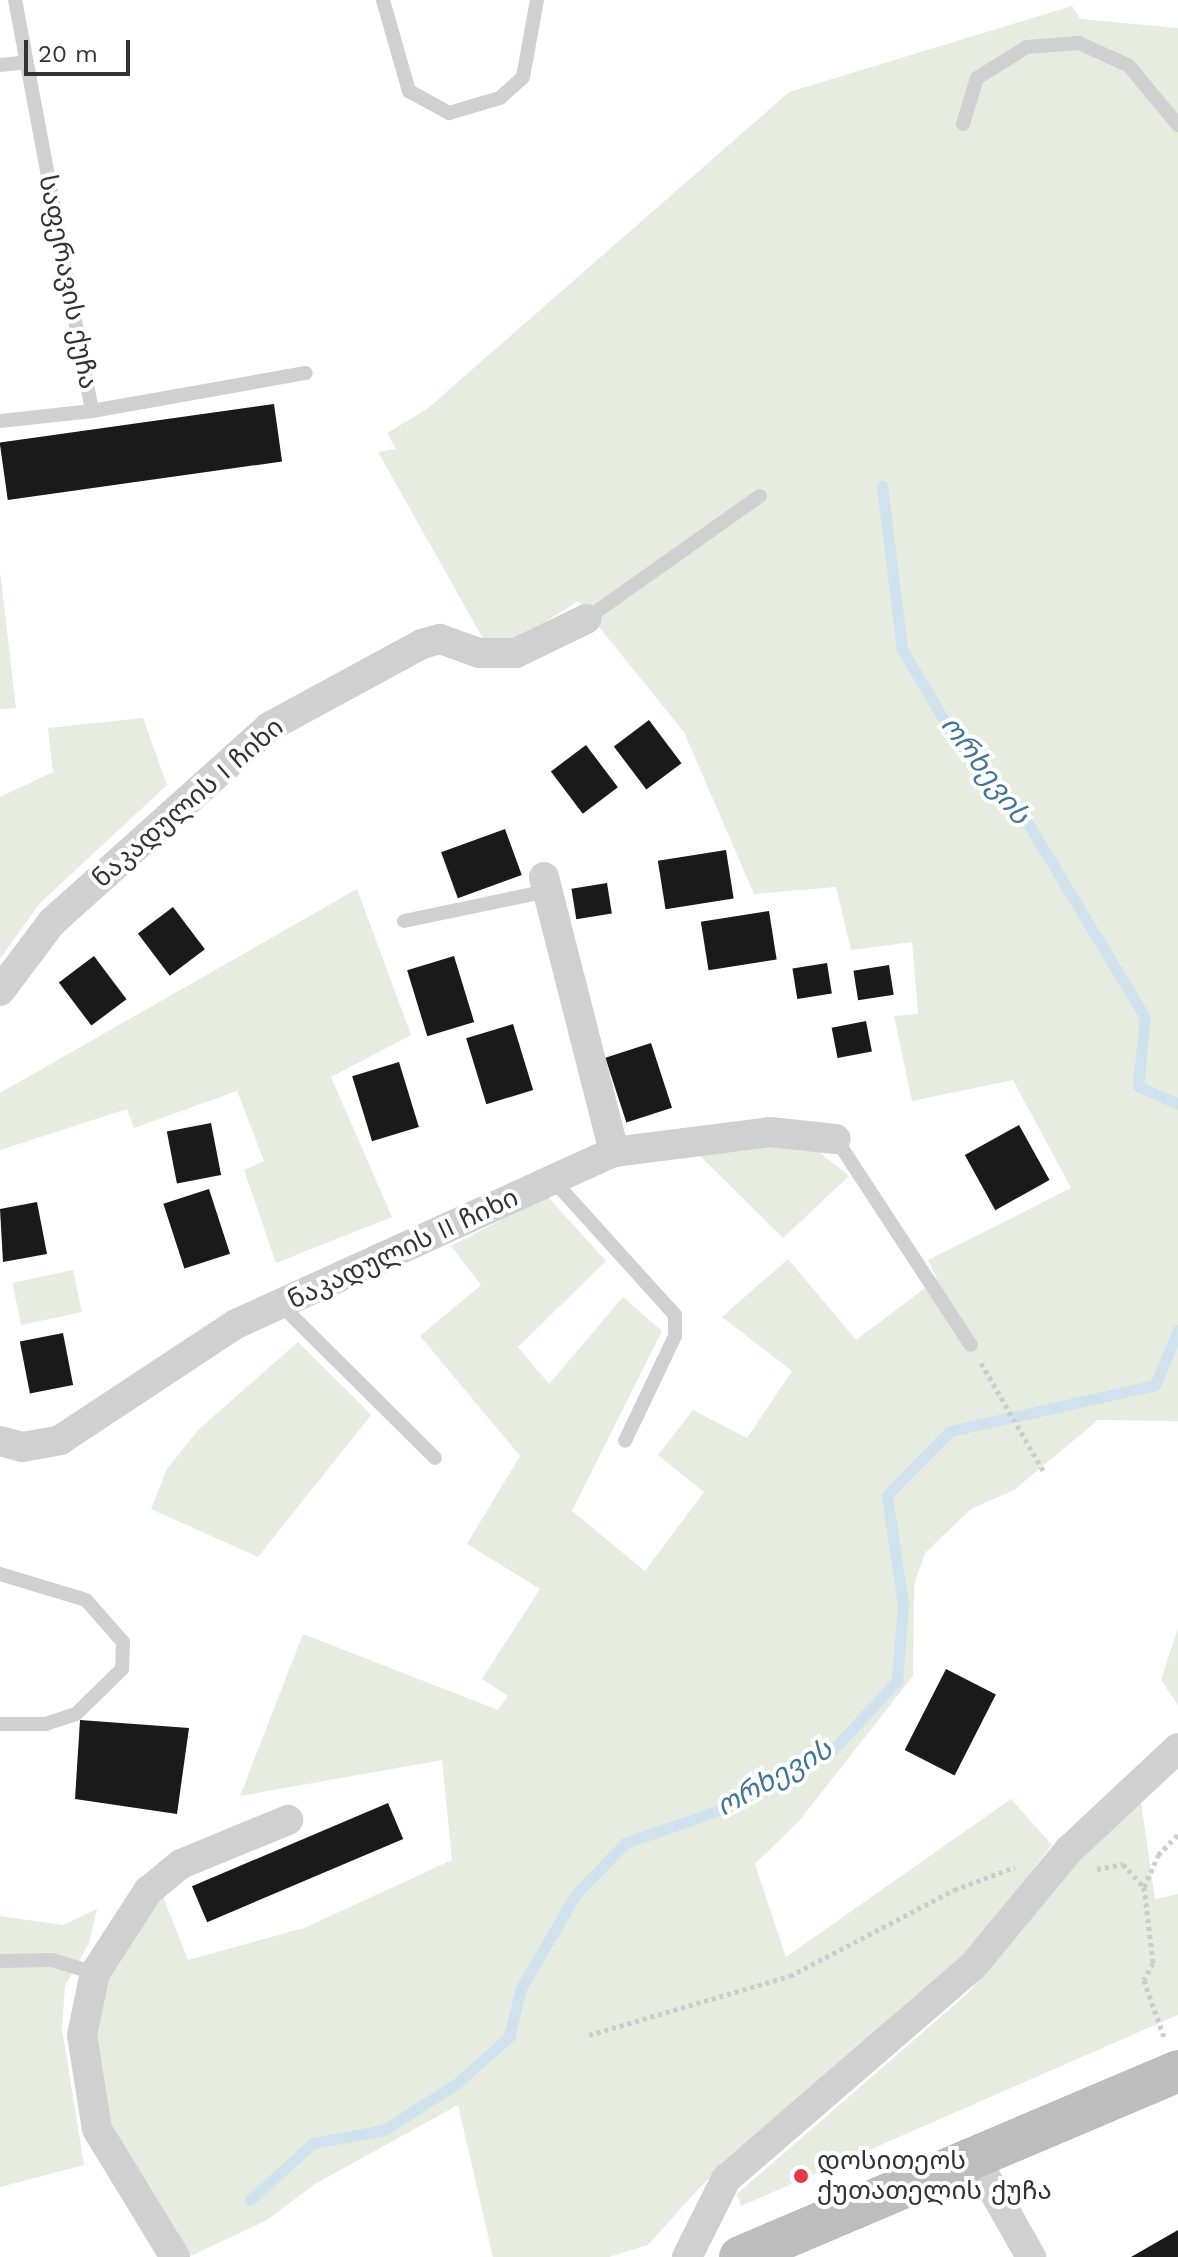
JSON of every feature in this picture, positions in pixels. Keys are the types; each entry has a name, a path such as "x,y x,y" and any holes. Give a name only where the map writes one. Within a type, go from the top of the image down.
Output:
{"street":[{"name":"ნაკადულის I ჩიხი","path":"0,991 52,922 269,727 422,644 440,639 487,654 516,653 586,619"},
{"path":"545,884 614,1152"},
{"name":"ნაკადულის II ჩიხი","path":"0,1441 22,1447 60,1440 155,1385 189,1352 281,1305 614,1152 770,1132 836,1139"},
{"path":"687,2257 726,2179 956,1982 1055,1868 1178,1748"},
{"path":"175,2257 97,2129 82,2035 95,1973 148,1891 181,1864 288,1820"},
{"path":"740,2257 1177,2073"},
{"path":"976,2160 1031,2257"}],"lane":[{"name":"საფერავის ქუჩა","path":"0,421 92,411 15,0"},
{"path":"383,0 409,91 449,113 500,98 523,77 537,0"},
{"path":"963,124 977,78 988,70 1027,47 1079,43 1129,66 1178,125"},
{"path":"0,65 27,62"},
{"path":"92,411 306,373"},
{"path":"586,619 760,496"},
{"path":"404,921 545,884"},
{"path":"836,1139 971,1345"},
{"path":"553,1179 675,1315 675,1336 625,1441"},
{"path":"281,1305 435,1458"},
{"path":"0,1574 86,1600 123,1642 122,1669 76,1714 46,1724 0,1724"},
{"path":"0,1961 52,1960 95,1973"}],"path":[{"path":"971,1345 1044,1472"},
{"path":"1177,2073 1144,1980 1153,1963 1144,1887 1158,1855 1178,1834"},
{"path":"589,2035 790,1976 1008,1867 1123,1864 1144,1887"}],"shaded area":[{"path":"1072,6 1080,19 1178,28 1178,1421 1098,1420 1014,1490 971,1509 925,1553 914,1585 913,1676 799,1821 755,1864 786,1957 1011,1799 1052,1845 963,1960 702,2185 648,2245 609,2257 493,2257 458,2105 315,2184 267,2220 191,2256 105,2128 90,2038 104,1977 162,1894 188,1960 304,1928 452,1860 442,1760 240,1796 303,1634 498,1710 508,1696 482,1679 540,1589 467,1544 520,1456 420,1336 481,1285 451,1246 547,1196 606,1261 518,1347 549,1384 623,1297 662,1331 572,1511 645,1571 704,1492 658,1455 693,1410 747,1438 792,1371 722,1317 788,1259 856,1340 937,1279 928,1260 1071,1188 1013,1080 912,1101 894,1016 918,1014 912,942 851,950 836,887 754,894 684,732 578,601 519,639 485,642 378,452 396,449 387,433 427,409 789,92"},
{"path":"0,571 16,708 0,709"},
{"path":"143,718 167,785 40,903 0,959 0,797 53,772 48,728"},
{"path":"357,889 411,1035 331,1077 392,1217 276,1263 244,1170 264,1161 237,1091 134,1128 127,1109 0,1150 0,1093"},
{"path":"774,1143 819,1152 849,1176 783,1238 694,1150"},
{"path":"73,1270 82,1312 21,1325 12,1283"},
{"path":"298,1342 371,1415 258,1557 151,1509 167,1469 198,1430"},
{"path":"1178,1628 1178,1705 1161,1680"},
{"path":"1141,1802 1155,1899 1178,1894 1178,2015 741,2206 737,2194 968,1993 1075,1863"},
{"path":"97,1909 89,1943 65,1986 62,2029 84,2165 0,2187 0,1916 63,1925"}],"building":[{"path":"274,404 282,461 8,500 0,443"},
{"path":"649,720 681,763 646,790 614,746"},
{"path":"586,745 618,787 583,814 551,771"},
{"path":"505,829 522,875 458,898 441,852"},
{"path":"726,850 734,898 666,909 658,861"},
{"path":"607,883 612,914 576,919 571,889"},
{"path":"173,907 205,949 170,976 138,933"},
{"path":"769,911 777,959 709,970 701,922"},
{"path":"94,956 126,999 91,1026 59,982"},
{"path":"454,956 474,1022 427,1036 407,970"},
{"path":"827,963 832,994 797,999 792,968"},
{"path":"889,965 894,995 858,1000 853,971"},
{"path":"866,1021 872,1051 838,1058 832,1028"},
{"path":"513,1024 533,1090 486,1104 466,1038"},
{"path":"651,1043 672,1108 626,1123 605,1058"},
{"path":"399,1062 419,1127 372,1141 352,1076"},
{"path":"211,1123 221,1175 177,1184 167,1132"},
{"path":"1019,1125 1050,1180 995,1210 965,1155"},
{"path":"209,1189 230,1254 184,1269 163,1204"},
{"path":"37,1202 47,1254 3,1262 0,1209"},
{"path":"63,1333 73,1385 30,1393 20,1341"},
{"path":"946,1669 996,1694 955,1776 905,1750"},
{"path":"80,1720 189,1728 177,1814 75,1799"},
{"path":"388,1803 403,1839 207,1922 192,1886"},
{"path":"1178,2230 1178,2257 1131,2257"}],"waterway":[{"name":"ორხევის","path":"882,486 902,649 963,752 1017,805 1145,1017 1138,1086 1178,1104"},
{"name":"ორხევის","path":"250,2200 313,2143 384,2130 456,2084 509,2037 521,1988 576,1894 625,1843 740,1803 829,1754 897,1681 903,1605 887,1495 950,1431 1155,1385 1178,1330"}],"place":[{"name":"დოსითეოს ქუთათელის ქუჩა","path":"801,2176"}]}
